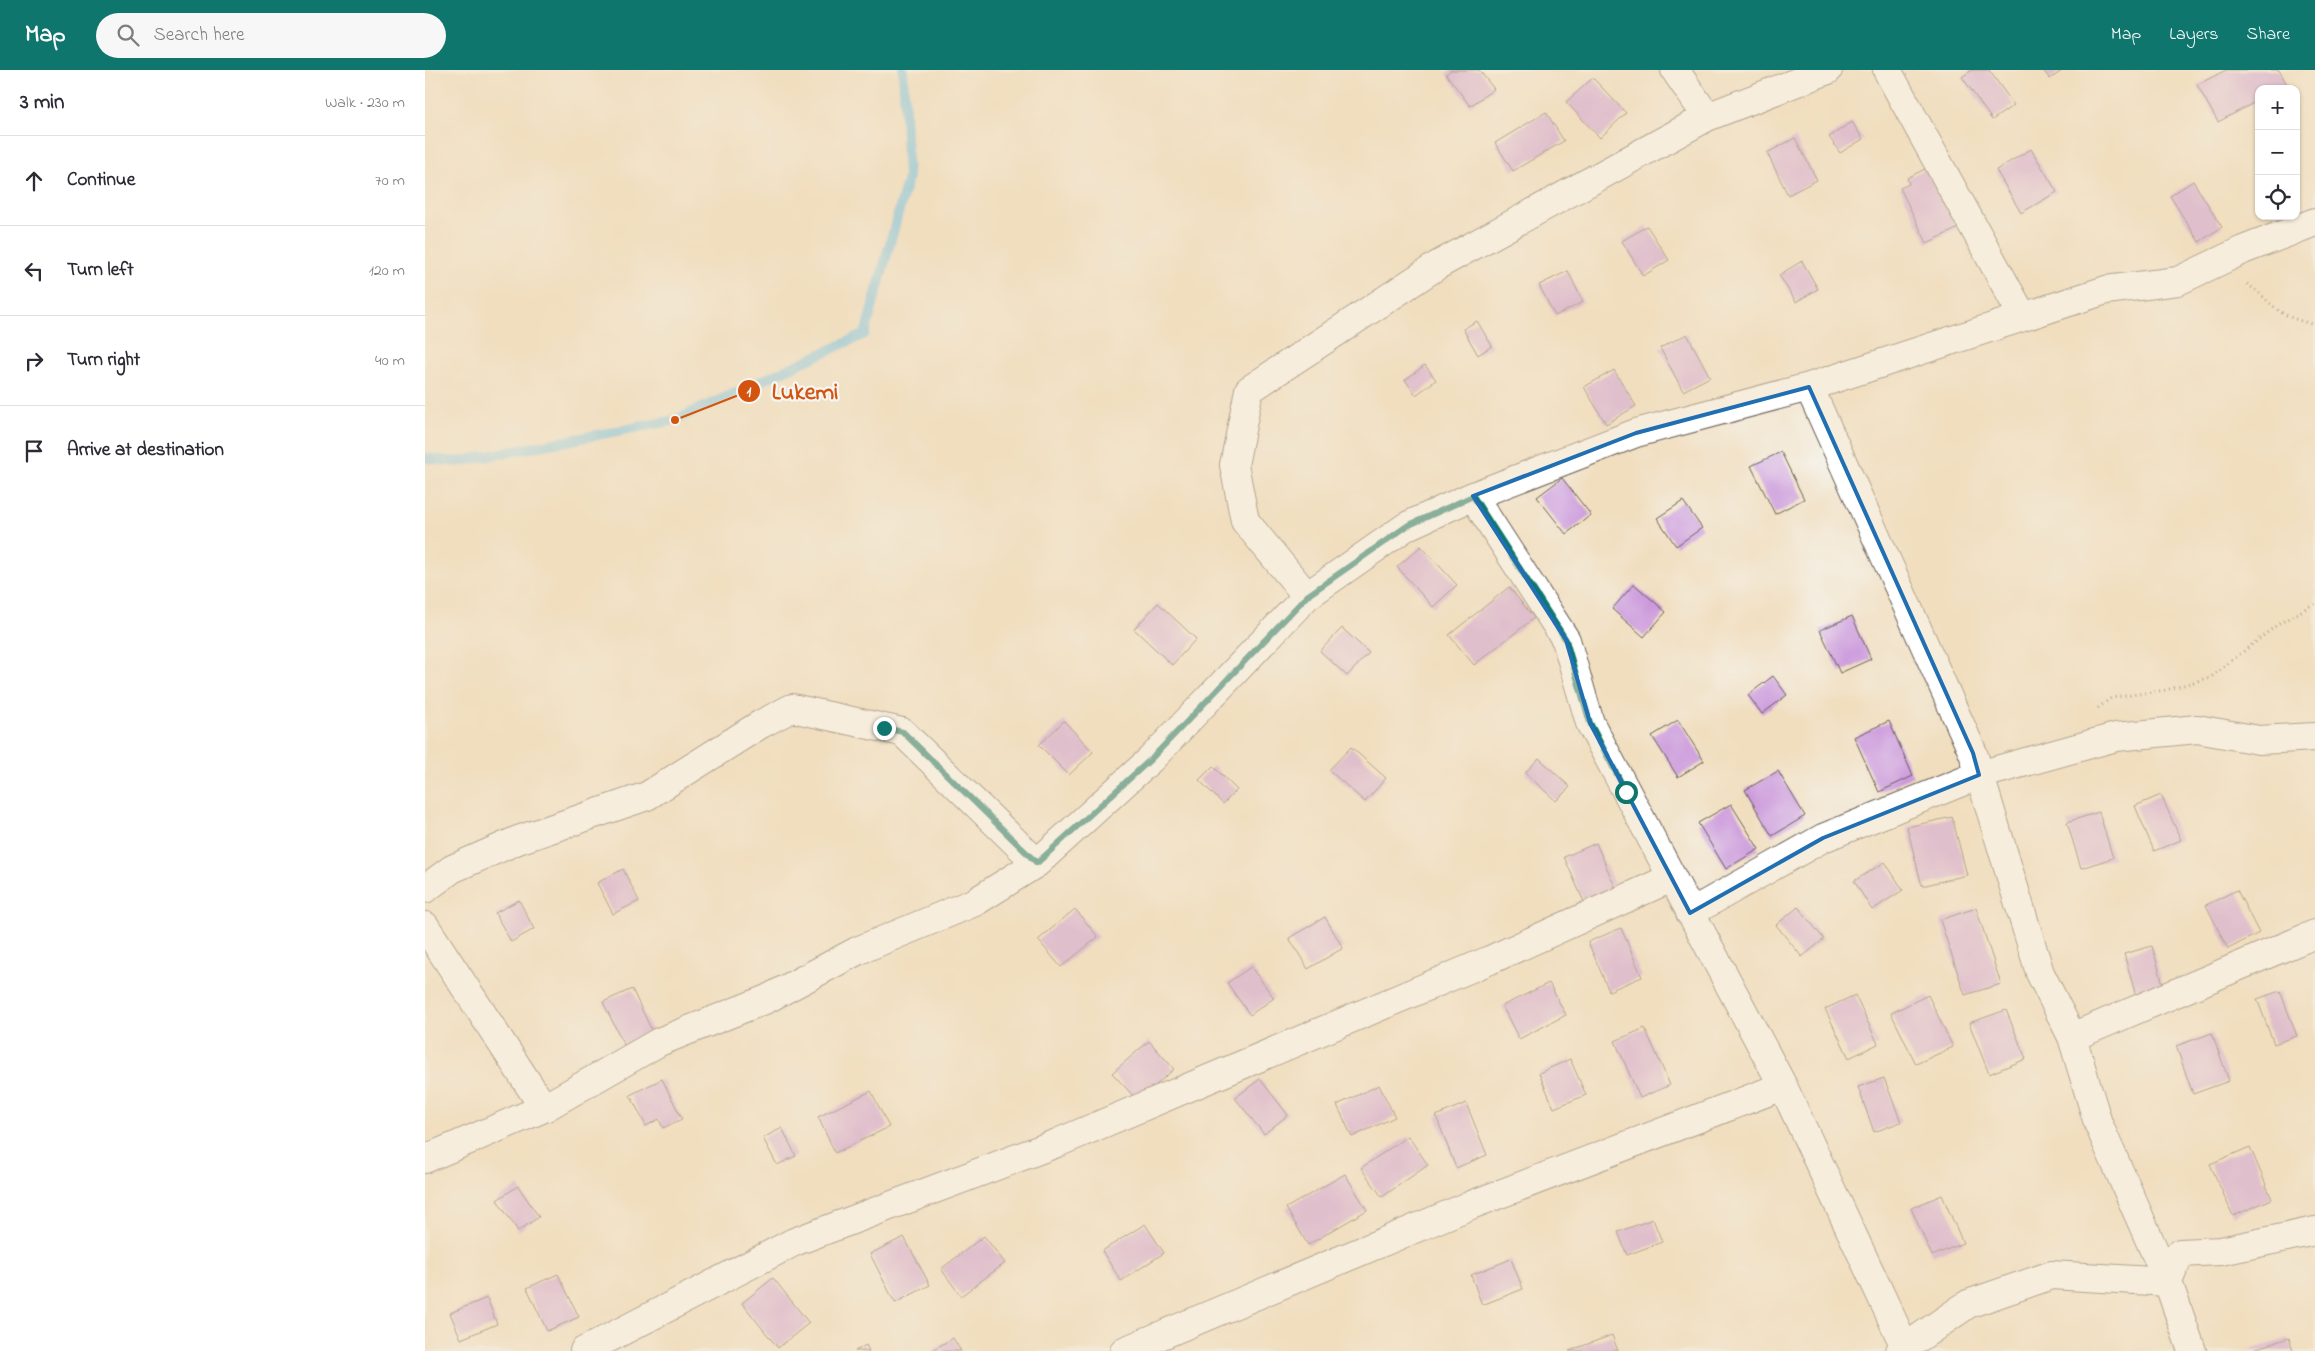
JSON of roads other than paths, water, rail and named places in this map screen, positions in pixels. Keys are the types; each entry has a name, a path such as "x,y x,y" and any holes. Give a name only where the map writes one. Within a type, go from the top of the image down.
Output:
{"street":[{"path":"1675,70 1707,117"},
{"path":"1307,596 1245,521 1233,465 1249,390 1438,265 1707,117 1828,70"},
{"path":"1887,70 2023,317"},
{"path":"425,1159 544,1108 659,1042 767,999 857,951 975,902 1037,863 1151,759 1307,596 1407,526 1473,496 1635,433 1809,387 2106,290 2178,281 2215,263 2315,222"},
{"path":"1809,387 1973,753 2040,973 2072,1037 2098,1123 2168,1282 2192,1351"},
{"path":"1473,496 1566,640 1590,723 1783,1086 1902,1349 1968,1304 2052,1275 2168,1282"},
{"path":"425,889 452,869 518,840 647,796 761,724 792,708 903,732 1037,863"},
{"path":"1690,913 1823,838 1979,776 2116,737 2197,729 2259,740 2315,738"},
{"path":"584,1351 794,1242 1057,1143 1490,960 1671,878"},
{"path":"425,926 544,1108"},
{"path":"2072,1037 2315,934"},
{"path":"1124,1351 1471,1205 1783,1086"},
{"path":"2168,1282 2180,1252 2221,1252 2315,1231"}],"waterway":[{"path":"425,458 457,462 675,420 865,334 908,178 903,70"}],"place":[{"name":"Lukemi","path":"675,420"}]}
